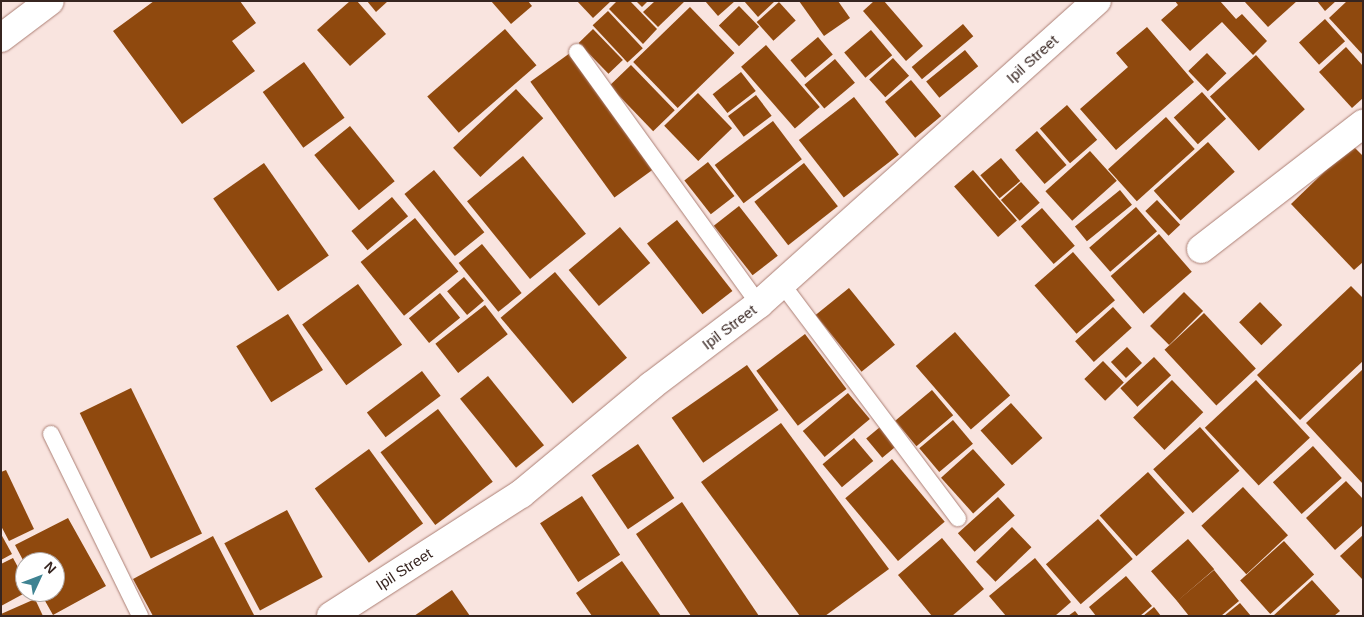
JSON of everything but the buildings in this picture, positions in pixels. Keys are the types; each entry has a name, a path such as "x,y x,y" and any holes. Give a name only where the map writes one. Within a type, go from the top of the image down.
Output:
{"street":[{"path":"1,38 50,1"},
{"name":"Ipil Street","path":"331,616 521,494 651,386 759,304 1097,1"},
{"path":"1201,249 1363,124"}],"lane":[{"path":"577,52 759,304"},
{"path":"782,284 958,518"},
{"path":"52,434 140,616"}]}
